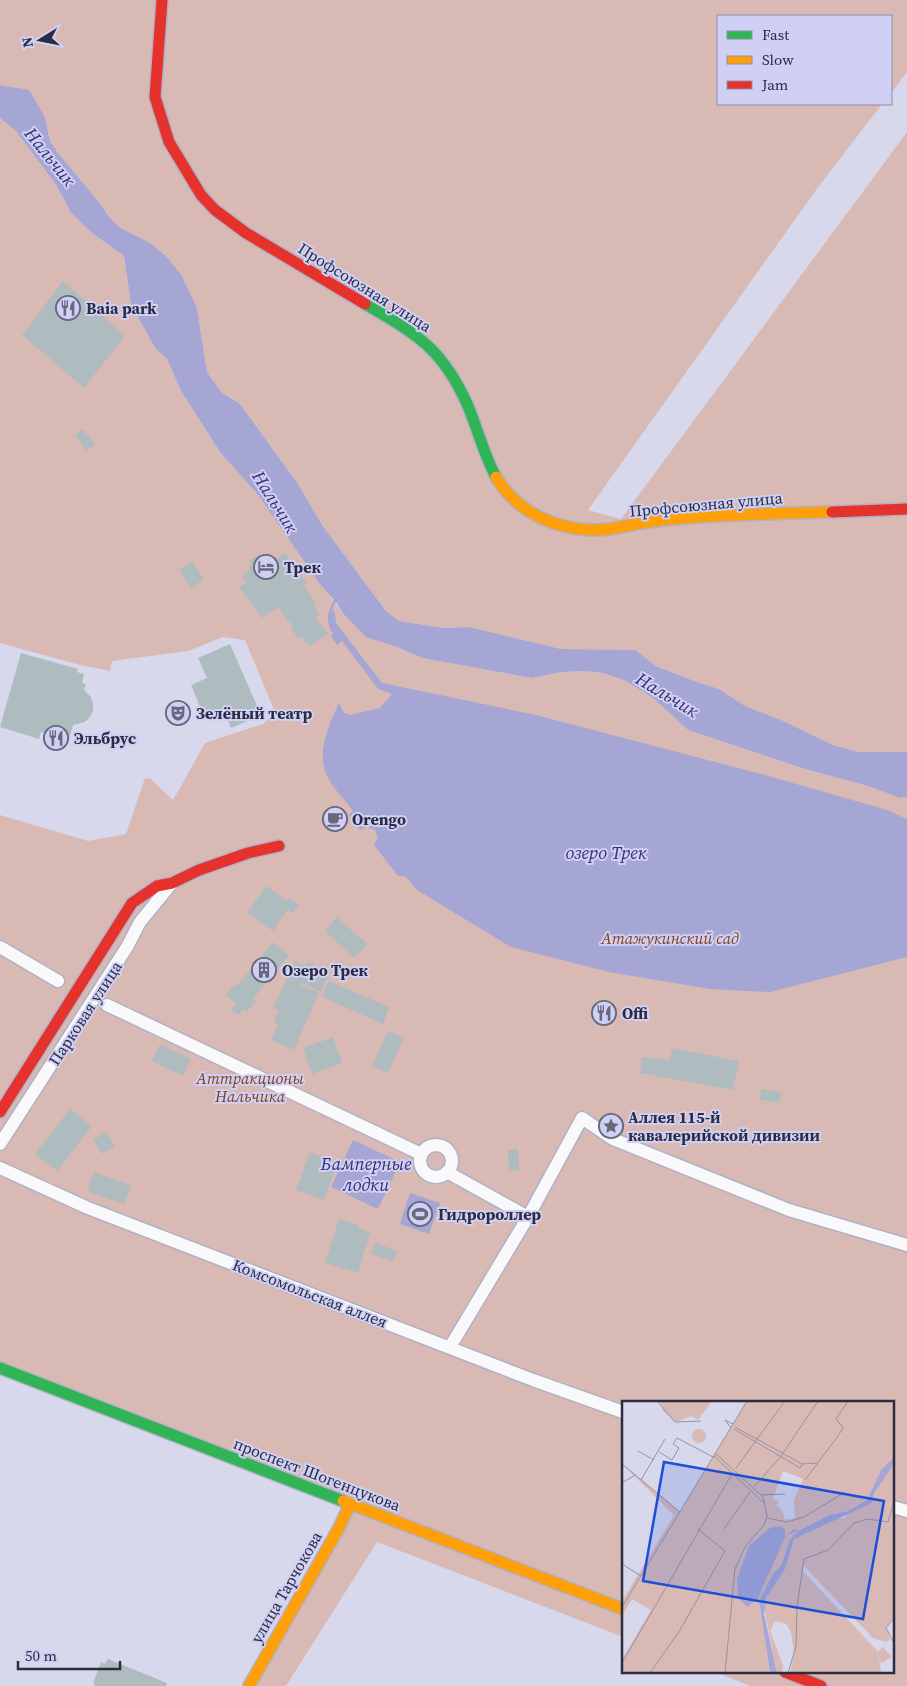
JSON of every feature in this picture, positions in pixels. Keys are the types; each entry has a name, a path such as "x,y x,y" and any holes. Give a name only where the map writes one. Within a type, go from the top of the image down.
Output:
{"street":[{"name":"Профсоюзная улица","path":"162,0 155,97 169,142 201,195 215,210 246,233 410,331 437,353 453,377 473,418 490,466 497,479 507,494 529,512 549,522 584,529 610,530 643,523 743,514 907,509"},
{"name":"Парковая улица","path":"0,1112 132,903 157,886 172,883 199,870 248,853 279,846"},
{"name":"Парковая улица","path":"0,1144 127,947 140,922 172,883"},
{"path":"0,947 58,981"},
{"path":"107,1005 421,1154"},
{"path":"450,1347 528,1217 582,1118 613,1139 789,1210 907,1245"},
{"path":"433,1145 447,1149 450,1153 451,1161 447,1172 437,1176 426,1174 420,1165 421,1154 433,1145"},
{"name":"Комсомольская аллея","path":"0,1168 88,1208 533,1380 622,1412"},
{"path":"447,1172 528,1217"},
{"name":"проспект Шогенцукова","path":"0,1368 622,1609"},
{"name":"улица Тарчокова","path":"249,1686 340,1526 350,1504"},
{"path":"894,1507 907,1511"},
{"path":"790,1674 821,1686"}],"green space":[{"path":"0,0 907,0 907,72 892,92 892,15 717,15 717,105 881,105 816,190 588,510 621,519 907,132 907,752 858,752 833,745 781,720 745,706 719,689 656,666 635,650 561,649 469,627 444,628 399,621 386,611 322,525 298,484 240,404 221,392 207,372 197,308 182,276 167,257 150,243 121,228 110,218 50,141 45,117 12,87 0,85"},
{"name":"Атажукинский сад","path":"0,118 16,131 57,186 71,213 92,233 124,256 131,304 155,348 167,359 181,391 220,452 259,496 342,612 397,647 422,658 532,678 562,672 583,671 603,673 626,681 653,698 688,730 805,769 868,786 900,798 907,797 907,1686 751,1686 720,1674 894,1674 894,1401 622,1401 622,1637 377,1542 286,1686 249,1686 350,1504 0,1368 0,815 88,841 126,834 145,778 151,779 173,800 205,743 263,724 275,712 245,640 223,637 188,651 112,661 110,671 80,665 0,643"}],"water":[{"name":"озеро Трек","path":"0,85 29,90 45,117 50,141 110,218 121,228 150,243 167,257 182,276 197,308 207,372 221,392 240,404 298,484 322,525 386,611 399,621 444,628 469,627 561,649 635,650 656,666 719,689 745,706 781,720 833,745 858,752 907,752 907,797 900,798 868,786 805,769 688,730 653,698 626,681 603,673 583,671 562,672 532,678 422,658 397,647 366,637 342,612 336,602 332,609 335,613 336,623 382,683 536,715 761,774 887,810 907,819 907,957 770,992 710,989 609,972 511,947 417,890 405,876 398,876 374,845 378,838 375,830 367,827 360,830 349,815 353,811 327,776 323,758 325,739 339,703 344,713 350,715 380,708 392,694 378,689 342,641 337,645 331,636 333,634 328,617 334,600 320,584 259,496 220,452 181,391 167,359 155,348 131,304 124,256 92,233 71,213 57,186 16,131 0,118"},
{"name":"Бамперные лодки","path":"353,1140 400,1162 378,1209 331,1187"},
{"name":"Гидророллер","path":"410,1193 440,1203 429,1234 400,1224"}],"building":[{"name":"Baia park","path":"63,281 125,336 84,388 22,335"},
{"path":"83,429 95,445 87,451 75,435"},
{"path":"285,553 291,562 287,564 295,575 299,572 307,584 304,586 320,614 315,617 328,634 310,646 301,637 298,639 291,628 293,627 278,607 262,618 239,587 247,582 242,576 250,570 249,568 252,565 249,561 259,554 262,558 265,555 267,558 270,556 274,561"},
{"path":"192,561 204,579 191,588 179,570"},
{"path":"230,644 261,715 231,728 224,711 205,719 191,685 207,678 198,658"},
{"path":"21,653 78,669 77,672 84,674 82,683 86,684 84,690 91,697 93,711 85,722 73,725 69,740 41,732 39,739 0,727"},
{"path":"266,886 287,901 289,898 299,904 293,913 287,910 273,931 247,913"},
{"path":"337,917 367,944 354,958 325,931"},
{"name":"Озеро Трек","path":"273,942 289,955 253,999 256,1001 247,1012 244,1009 238,1015 231,1010 236,1003 226,995 234,985 236,987"},
{"path":"295,961 305,966 307,962 330,972 321,992 301,983 301,985 319,993 294,1050 271,1040 278,1024 274,1023 279,1010 273,1008"},
{"path":"329,981 389,1007 383,1024 322,997"},
{"path":"388,1031 404,1038 388,1073 372,1066"},
{"path":"333,1037 342,1063 312,1074 303,1048"},
{"path":"160,1044 191,1059 183,1076 152,1061"},
{"path":"672,1048 739,1061 733,1090 640,1073 642,1057 670,1060"},
{"path":"761,1089 781,1092 780,1103 760,1100"},
{"path":"70,1109 92,1126 57,1171 35,1154"},
{"path":"106,1132 115,1146 102,1154 93,1140"},
{"path":"518,1149 519,1170 509,1171 508,1150"},
{"path":"310,1152 338,1162 324,1200 296,1190"},
{"path":"94,1172 131,1185 124,1204 87,1191"},
{"path":"339,1219 359,1225 358,1228 370,1232 358,1273 325,1263"},
{"path":"376,1243 397,1251 393,1262 371,1254"},
{"path":"108,1659 167,1683 166,1686 94,1686 95,1684 93,1683 101,1662 105,1664"}],"traffic: fast":[{"path":"365,304 414,334 427,345 449,370 468,406 496,477"},
{"path":"0,1368 343,1501"}],"traffic: slow":[{"path":"496,477 514,500 539,517 566,527 581,529 607,529 691,517 832,512"},
{"path":"343,1501 622,1609"},
{"path":"249,1686 340,1526 350,1504"}],"traffic: jam":[{"path":"162,0 155,97 169,142 201,195 215,210 246,233 365,304"},
{"path":"832,512 907,509"},
{"path":"0,1112 132,903 157,886 172,883 199,870 248,853 279,846"},
{"path":"790,1674 821,1686"}],"place":[{"name":"Baia park","path":"68,308"},
{"name":"Трек","path":"266,567"},
{"name":"Зелёный театр","path":"178,713"},
{"name":"Эльбрус","path":"56,738"},
{"name":"Orengo","path":"335,819"},
{"name":"Озеро Трек","path":"264,970"},
{"name":"Offi","path":"604,1013"},
{"name":"Аллея 115-й кавалерийской дивизии","path":"611,1126"},
{"name":"Гидророллер","path":"420,1214"}],"water label":[{"name":"Нальчик","path":"50,157"},
{"name":"Нальчик","path":"275,502"},
{"name":"Нальчик","path":"667,695"}],"park label":[{"name":"Аттракционы Нальчика","path":"250,1087"}]}
